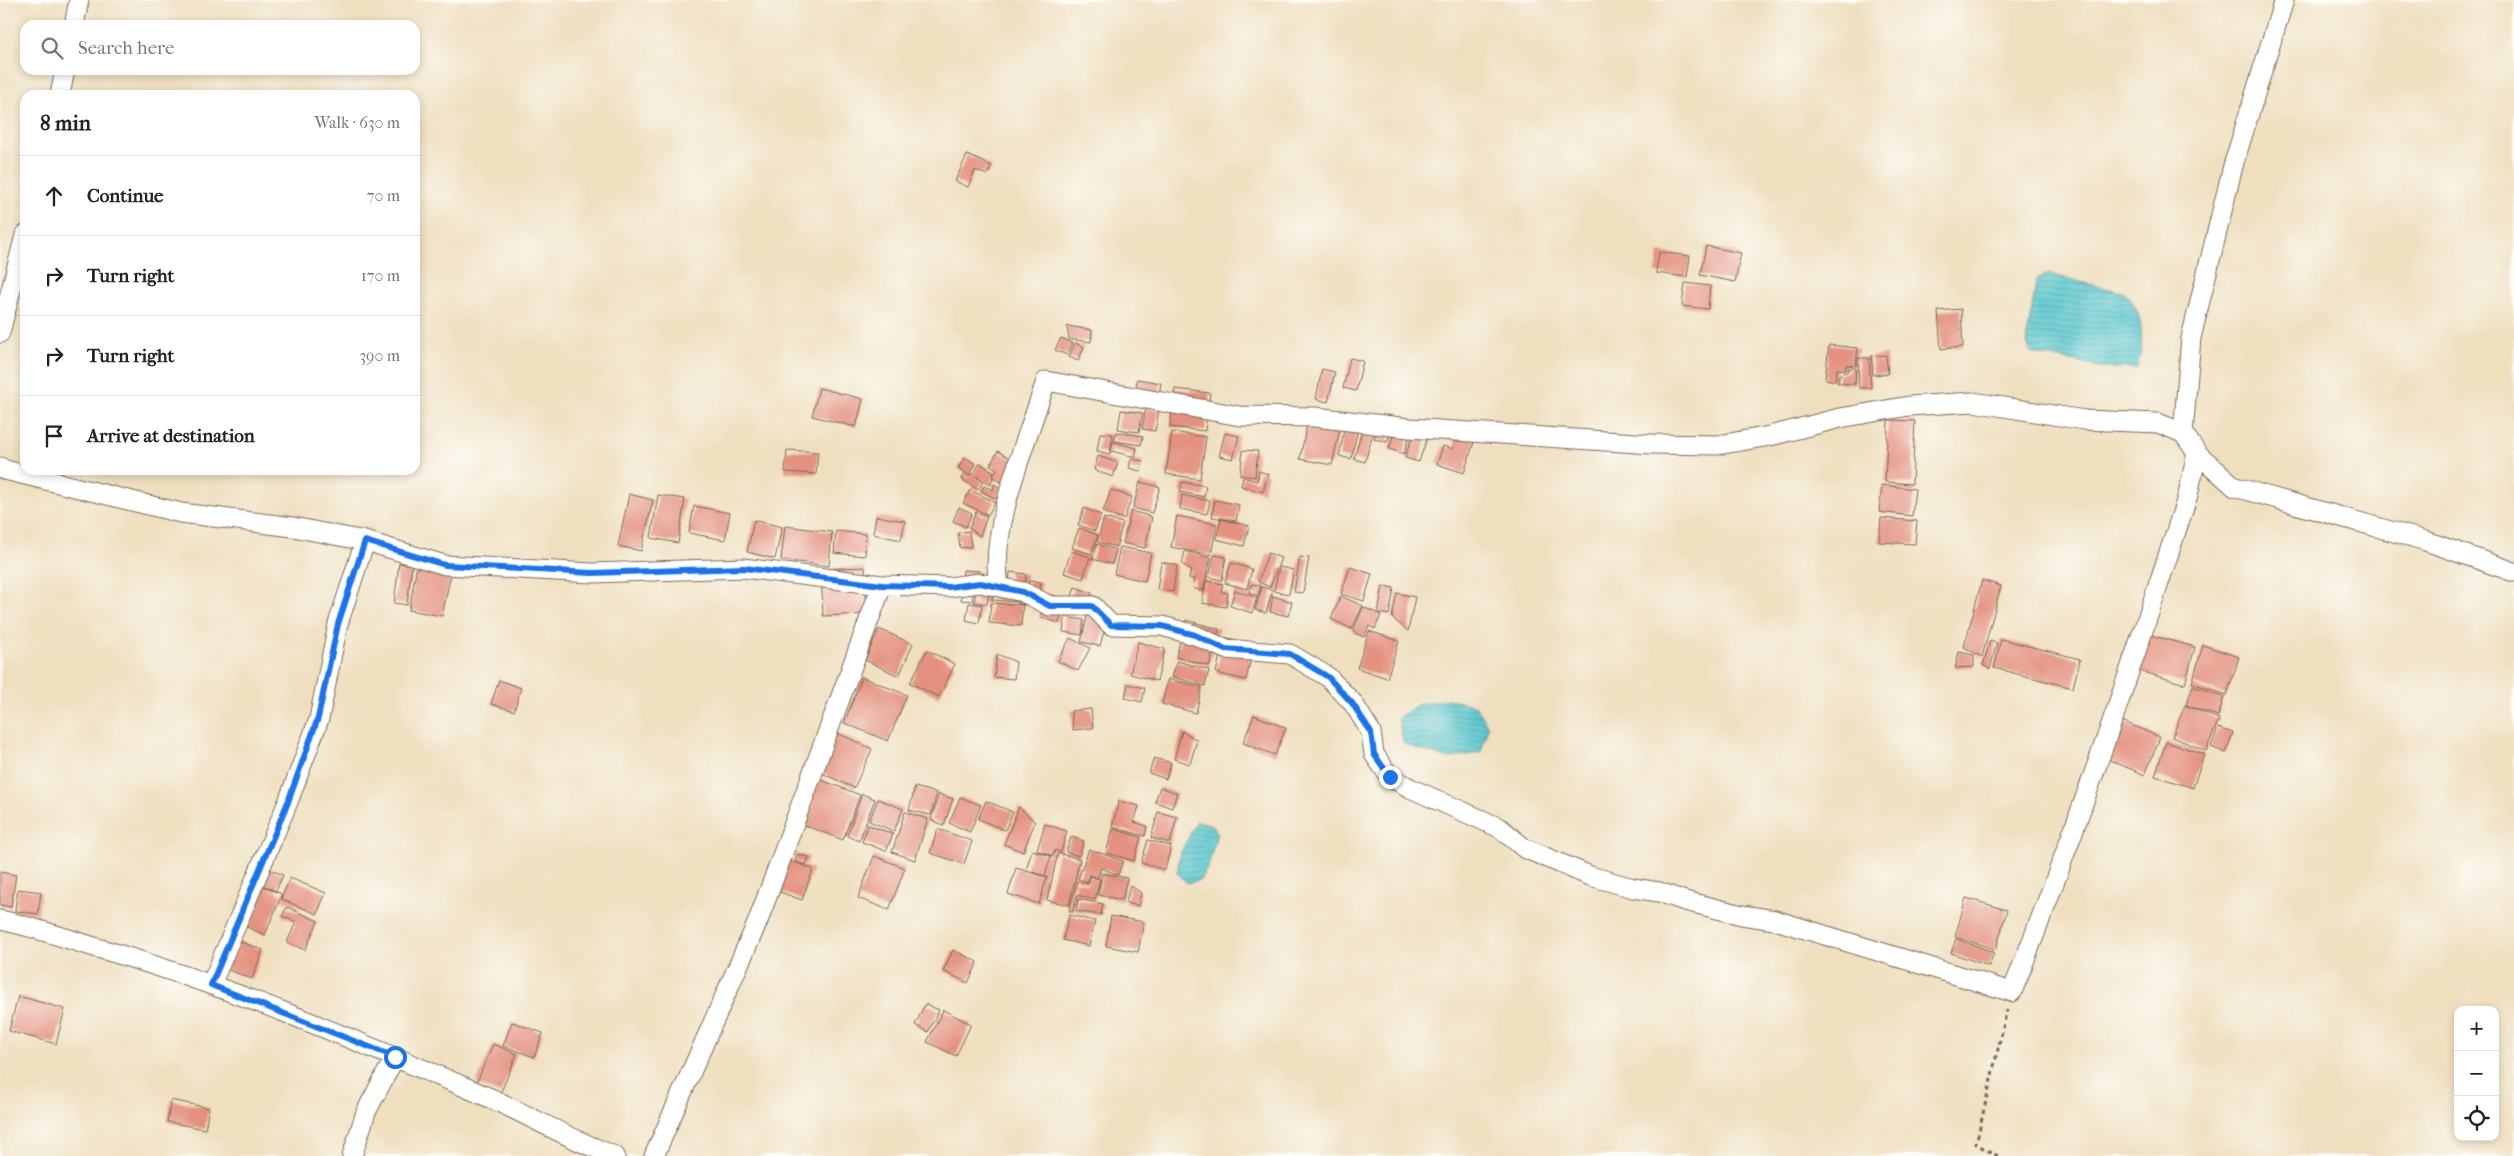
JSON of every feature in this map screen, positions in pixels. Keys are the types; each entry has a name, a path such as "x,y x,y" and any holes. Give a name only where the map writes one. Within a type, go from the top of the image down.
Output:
{"street":[{"path":"75,20 79,0"},
{"path":"2183,433 2191,338 2233,166 2284,0"},
{"path":"61,90 64,75"},
{"path":"0,333 20,255"},
{"path":"999,586 996,572 1004,508 1046,381 1240,416 1315,417 1409,428 1652,444 1718,445 1770,436 1840,418 1910,406 1973,402 2084,420 2158,423 2183,433 2197,453 2235,486 2426,541 2514,572"},
{"path":"24,475 181,513 293,527 365,541 445,565 592,573 744,568 882,585 949,587 980,583 1023,592 1050,606 1092,606 1111,625 1162,626 1195,635 1225,649 1290,654 1328,677 1352,703 1371,732 1374,754 1390,777 1410,788 1500,828 1524,848 1590,876 1633,888 1659,892 1685,901 1742,915 1775,920 2012,992 2048,902 2102,755 2188,495 2197,453"},
{"path":"0,467 20,474"},
{"path":"211,985 288,802 318,718 338,624 365,541"},
{"path":"654,1156 758,921 882,585"},
{"path":"0,920 148,962 211,985 395,1057 526,1114 583,1144 615,1156"},
{"path":"352,1156 366,1112 395,1057"}],"path":[{"path":"1998,1156 1976,1144 2012,992"}],"water":[{"path":"2049,274 2125,293 2132,301 2136,310 2141,329 2141,349 2137,368 2104,368 2031,353 2026,341 2037,279"},
{"path":"1449,699 1476,706 1488,727 1481,752 1449,759 1404,744 1398,718 1417,705"},
{"path":"1197,821 1213,825 1217,833 1208,867 1200,880 1187,883 1177,873 1180,854"}],"building":[{"path":"967,155 992,166 987,175 975,170 968,187 955,181"},
{"path":"1706,246 1741,253 1735,282 1700,275"},
{"path":"1659,252 1690,256 1687,277 1656,273"},
{"path":"1685,283 1710,286 1708,309 1682,306"},
{"path":"1961,309 1963,347 1941,349 1938,311"},
{"path":"1067,326 1092,330 1091,342 1069,339"},
{"path":"1061,338 1073,343 1067,355 1055,350"},
{"path":"1075,343 1084,347 1078,361 1069,357"},
{"path":"1829,345 1858,348 1856,366 1846,365 1846,370 1837,369 1835,381 1825,379"},
{"path":"1886,355 1888,374 1873,375 1871,356"},
{"path":"1350,358 1363,361 1356,391 1343,388"},
{"path":"1858,358 1869,358 1871,388 1859,388"},
{"path":"1849,368 1856,368 1855,384 1838,383 1839,375 1848,371"},
{"path":"1322,369 1335,372 1328,402 1316,399"},
{"path":"1137,379 1161,383 1157,406 1134,403"},
{"path":"819,388 863,399 856,427 812,416"},
{"path":"1175,389 1210,393 1205,431 1170,427"},
{"path":"1146,408 1159,410 1155,431 1142,429"},
{"path":"1121,410 1143,413 1139,432 1118,429"},
{"path":"1308,418 1341,424 1332,465 1300,459"},
{"path":"1888,420 1915,421 1912,484 1885,482"},
{"path":"1345,426 1358,429 1351,459 1339,456"},
{"path":"1377,426 1391,430 1387,442 1374,439"},
{"path":"1395,429 1410,433 1404,454 1389,449"},
{"path":"1362,430 1373,433 1365,462 1354,459"},
{"path":"1414,431 1428,435 1419,462 1405,458"},
{"path":"1116,432 1143,436 1141,445 1114,441"},
{"path":"1172,432 1206,437 1200,479 1166,474"},
{"path":"1100,433 1113,434 1110,454 1097,451"},
{"path":"1225,433 1239,436 1233,459 1219,456"},
{"path":"1458,434 1475,439 1464,473 1437,464 1443,446 1453,449"},
{"path":"1113,442 1137,448 1135,457 1111,451"},
{"path":"787,450 818,452 816,474 785,472"},
{"path":"1243,450 1258,451 1255,477 1240,475"},
{"path":"998,451 1015,461 1009,486 992,477 997,469 990,465"},
{"path":"1098,456 1118,463 1113,477 1094,470"},
{"path":"965,457 976,464 969,475 958,468"},
{"path":"1131,459 1143,461 1140,471 1129,468"},
{"path":"980,463 994,472 991,485 976,476 983,482 978,490 962,479 964,474 969,477 971,474 973,475"},
{"path":"1259,471 1268,474 1263,492 1241,486 1243,477 1257,481"},
{"path":"1140,482 1160,487 1152,513 1133,508"},
{"path":"1182,482 1206,486 1204,497 1180,492"},
{"path":"994,484 1002,488 996,499 981,491 984,486 993,490"},
{"path":"1882,485 1915,489 1912,516 1879,512"},
{"path":"970,490 995,502 988,515 963,503"},
{"path":"1111,490 1132,497 1124,519 1103,512"},
{"path":"629,494 653,500 641,551 618,546"},
{"path":"658,495 685,499 678,543 651,538"},
{"path":"1182,495 1210,501 1207,514 1180,509"},
{"path":"1215,500 1239,505 1236,521 1212,517"},
{"path":"694,506 730,513 725,540 689,533"},
{"path":"959,507 972,513 966,527 953,521"},
{"path":"1084,508 1101,515 1095,531 1078,525"},
{"path":"1131,511 1152,517 1145,548 1123,543"},
{"path":"976,512 987,516 980,536 969,528"},
{"path":"876,516 905,521 901,540 873,534"},
{"path":"1177,516 1217,524 1211,555 1171,547"},
{"path":"1104,518 1123,523 1116,547 1097,542"},
{"path":"1881,518 1917,521 1915,544 1879,542"},
{"path":"1221,519 1249,526 1244,546 1216,539"},
{"path":"754,520 782,527 775,559 747,552"},
{"path":"785,526 832,532 829,566 781,560"},
{"path":"1079,528 1098,535 1091,554 1072,548"},
{"path":"836,531 866,534 865,556 834,553"},
{"path":"969,531 971,547 960,548 958,533"},
{"path":"1097,544 1116,550 1112,564 1092,559"},
{"path":"1120,547 1151,553 1145,581 1114,574"},
{"path":"1071,551 1090,557 1083,579 1064,573"},
{"path":"1185,551 1211,558 1203,591 1193,588 1195,579 1189,578 1191,570 1182,564"},
{"path":"1268,553 1281,558 1270,587 1258,582"},
{"path":"1214,555 1226,557 1222,580 1209,577"},
{"path":"1300,557 1309,558 1303,593 1294,592"},
{"path":"1161,562 1177,565 1173,592 1157,590"},
{"path":"399,563 412,565 407,605 394,603"},
{"path":"1231,563 1252,569 1247,589 1225,583"},
{"path":"417,566 451,573 442,616 409,610"},
{"path":"865,567 867,614 823,616 821,569"},
{"path":"1279,567 1294,570 1289,594 1274,591"},
{"path":"1350,567 1372,574 1364,601 1341,594"},
{"path":"963,570 979,571 978,581 962,580"},
{"path":"1010,572 1026,574 1025,589 1009,582"},
{"path":"1982,580 2001,586 1982,657 1964,647"},
{"path":"1029,581 1041,582 1039,603 1029,605 1018,604 1020,593 1028,591"},
{"path":"1206,581 1223,584 1221,592 1228,593 1226,607 1202,603"},
{"path":"993,583 1018,584 1017,602 992,600"},
{"path":"1252,584 1261,586 1258,596 1249,593"},
{"path":"975,586 972,601 961,600 963,587"},
{"path":"1383,586 1394,588 1389,615 1378,613"},
{"path":"977,587 990,589 987,604 974,602"},
{"path":"1075,587 1092,593 1086,610 1069,604"},
{"path":"1262,587 1273,590 1266,613 1255,610"},
{"path":"1235,590 1257,598 1252,613 1230,606"},
{"path":"1397,593 1415,597 1408,631 1392,618"},
{"path":"1047,594 1066,599 1059,623 1040,617"},
{"path":"1273,596 1292,602 1288,616 1270,612"},
{"path":"1341,596 1363,606 1352,629 1331,619"},
{"path":"969,603 982,605 979,623 966,620"},
{"path":"991,603 1023,605 1021,626 989,623"},
{"path":"1363,607 1381,615 1375,629 1369,626 1364,637 1353,632"},
{"path":"1088,613 1106,623 1100,646 1081,642"},
{"path":"1065,617 1084,620 1082,635 1063,632"},
{"path":"1186,620 1219,629 1209,666 1176,657"},
{"path":"879,629 913,644 899,676 865,660"},
{"path":"1369,631 1399,641 1387,678 1357,668"},
{"path":"2146,634 2195,647 2185,684 2136,670"},
{"path":"1224,637 1254,644 1246,680 1216,673"},
{"path":"1070,638 1090,648 1078,671 1058,661"},
{"path":"2001,639 2080,659 2073,688 1994,668"},
{"path":"1990,641 1997,643 1990,669 1983,665"},
{"path":"1138,642 1165,649 1157,681 1130,674"},
{"path":"2203,645 2239,657 2227,695 2192,683"},
{"path":"927,650 955,664 939,697 910,683"},
{"path":"1959,652 1974,655 1974,667 1955,668"},
{"path":"997,654 1016,662 1014,679 994,677"},
{"path":"1177,661 1209,670 1205,686 1172,677"},
{"path":"862,677 907,695 888,741 844,723"},
{"path":"1168,679 1202,687 1196,713 1162,704"},
{"path":"499,680 521,688 514,711 491,704"},
{"path":"1128,684 1145,688 1142,702 1125,698"},
{"path":"2193,686 2224,697 2218,716 2186,705"},
{"path":"2185,705 2219,719 2206,751 2172,737"},
{"path":"1091,709 1093,728 1073,730 1071,711"},
{"path":"1254,715 1286,728 1275,755 1243,743"},
{"path":"2122,721 2160,737 2145,775 2107,759"},
{"path":"2218,728 2233,733 2226,753 2211,747"},
{"path":"833,731 872,749 854,788 815,770"},
{"path":"1182,731 1197,740 1190,764 1174,759"},
{"path":"2166,742 2204,754 2193,788 2155,776"},
{"path":"1154,758 1171,763 1166,779 1149,773"},
{"path":"819,779 860,795 843,840 801,824"},
{"path":"915,787 937,793 931,815 909,810"},
{"path":"1160,787 1177,793 1172,808 1155,802"},
{"path":"862,794 875,799 859,841 847,836"},
{"path":"939,794 953,799 944,825 931,820"},
{"path":"960,797 981,805 970,832 949,823"},
{"path":"878,799 903,809 894,831 869,821"},
{"path":"986,801 1013,812 1005,830 978,819"},
{"path":"1119,801 1139,806 1134,822 1147,826 1145,836 1112,827"},
{"path":"1019,807 1035,822 1023,852 1004,844"},
{"path":"905,812 928,819 915,860 892,852"},
{"path":"1158,812 1177,817 1170,843 1151,838"},
{"path":"1045,824 1067,831 1061,852 1055,850 1053,856 1037,850"},
{"path":"868,825 893,834 886,851 862,842"},
{"path":"938,829 972,841 964,864 930,853"},
{"path":"1113,829 1141,837 1134,861 1106,853"},
{"path":"1071,837 1084,841 1079,856 1066,852"},
{"path":"1148,840 1171,846 1165,870 1141,863"},
{"path":"1089,849 1123,861 1118,875 1101,868 1098,878 1090,875 1088,882 1078,879"},
{"path":"1032,850 1051,856 1045,876 1026,870"},
{"path":"1058,853 1080,859 1069,905 1047,900"},
{"path":"797,854 809,857 806,865 795,861"},
{"path":"874,856 905,868 889,910 858,898"},
{"path":"782,858 813,869 802,900 772,889"},
{"path":"265,867 283,875 276,891 258,883"},
{"path":"1016,868 1047,877 1039,904 1008,894"},
{"path":"0,872 16,875 11,907 0,905"},
{"path":"1102,873 1127,878 1122,900 1098,895"},
{"path":"1090,876 1100,879 1095,900 1077,895 1073,911 1069,911 1077,881 1088,884"},
{"path":"290,878 326,893 317,914 281,899"},
{"path":"257,884 282,894 265,935 240,924"},
{"path":"1130,885 1141,893 1138,906 1126,903"},
{"path":"18,889 41,892 38,914 15,911"},
{"path":"1966,898 2007,910 1996,949 1955,937"},
{"path":"1078,899 1103,904 1101,915 1076,911"},
{"path":"287,907 318,921 305,950 287,942 296,922 282,916"},
{"path":"1069,915 1095,921 1089,946 1063,940"},
{"path":"1111,916 1144,922 1138,952 1106,946"},
{"path":"1956,939 1994,952 1989,966 1951,953"},
{"path":"236,940 263,950 252,979 226,969"},
{"path":"953,950 978,962 968,983 943,971"},
{"path":"18,996 65,1009 56,1044 9,1031"},
{"path":"925,1004 939,1010 928,1032 915,1025"},
{"path":"943,1010 971,1024 956,1056 927,1042"},
{"path":"512,1022 543,1033 534,1057 503,1046"},
{"path":"493,1044 517,1054 500,1094 476,1084"},
{"path":"171,1100 209,1108 205,1129 167,1122"}],"route":[{"path":"395,1057 211,985 288,802 318,718 338,624 365,541 445,565 592,573 744,568 882,585 949,587 980,583 1023,592 1050,606 1092,606 1111,625 1162,626 1195,635 1225,649 1290,654 1328,677 1352,703 1371,732 1374,754 1390,777"}]}
